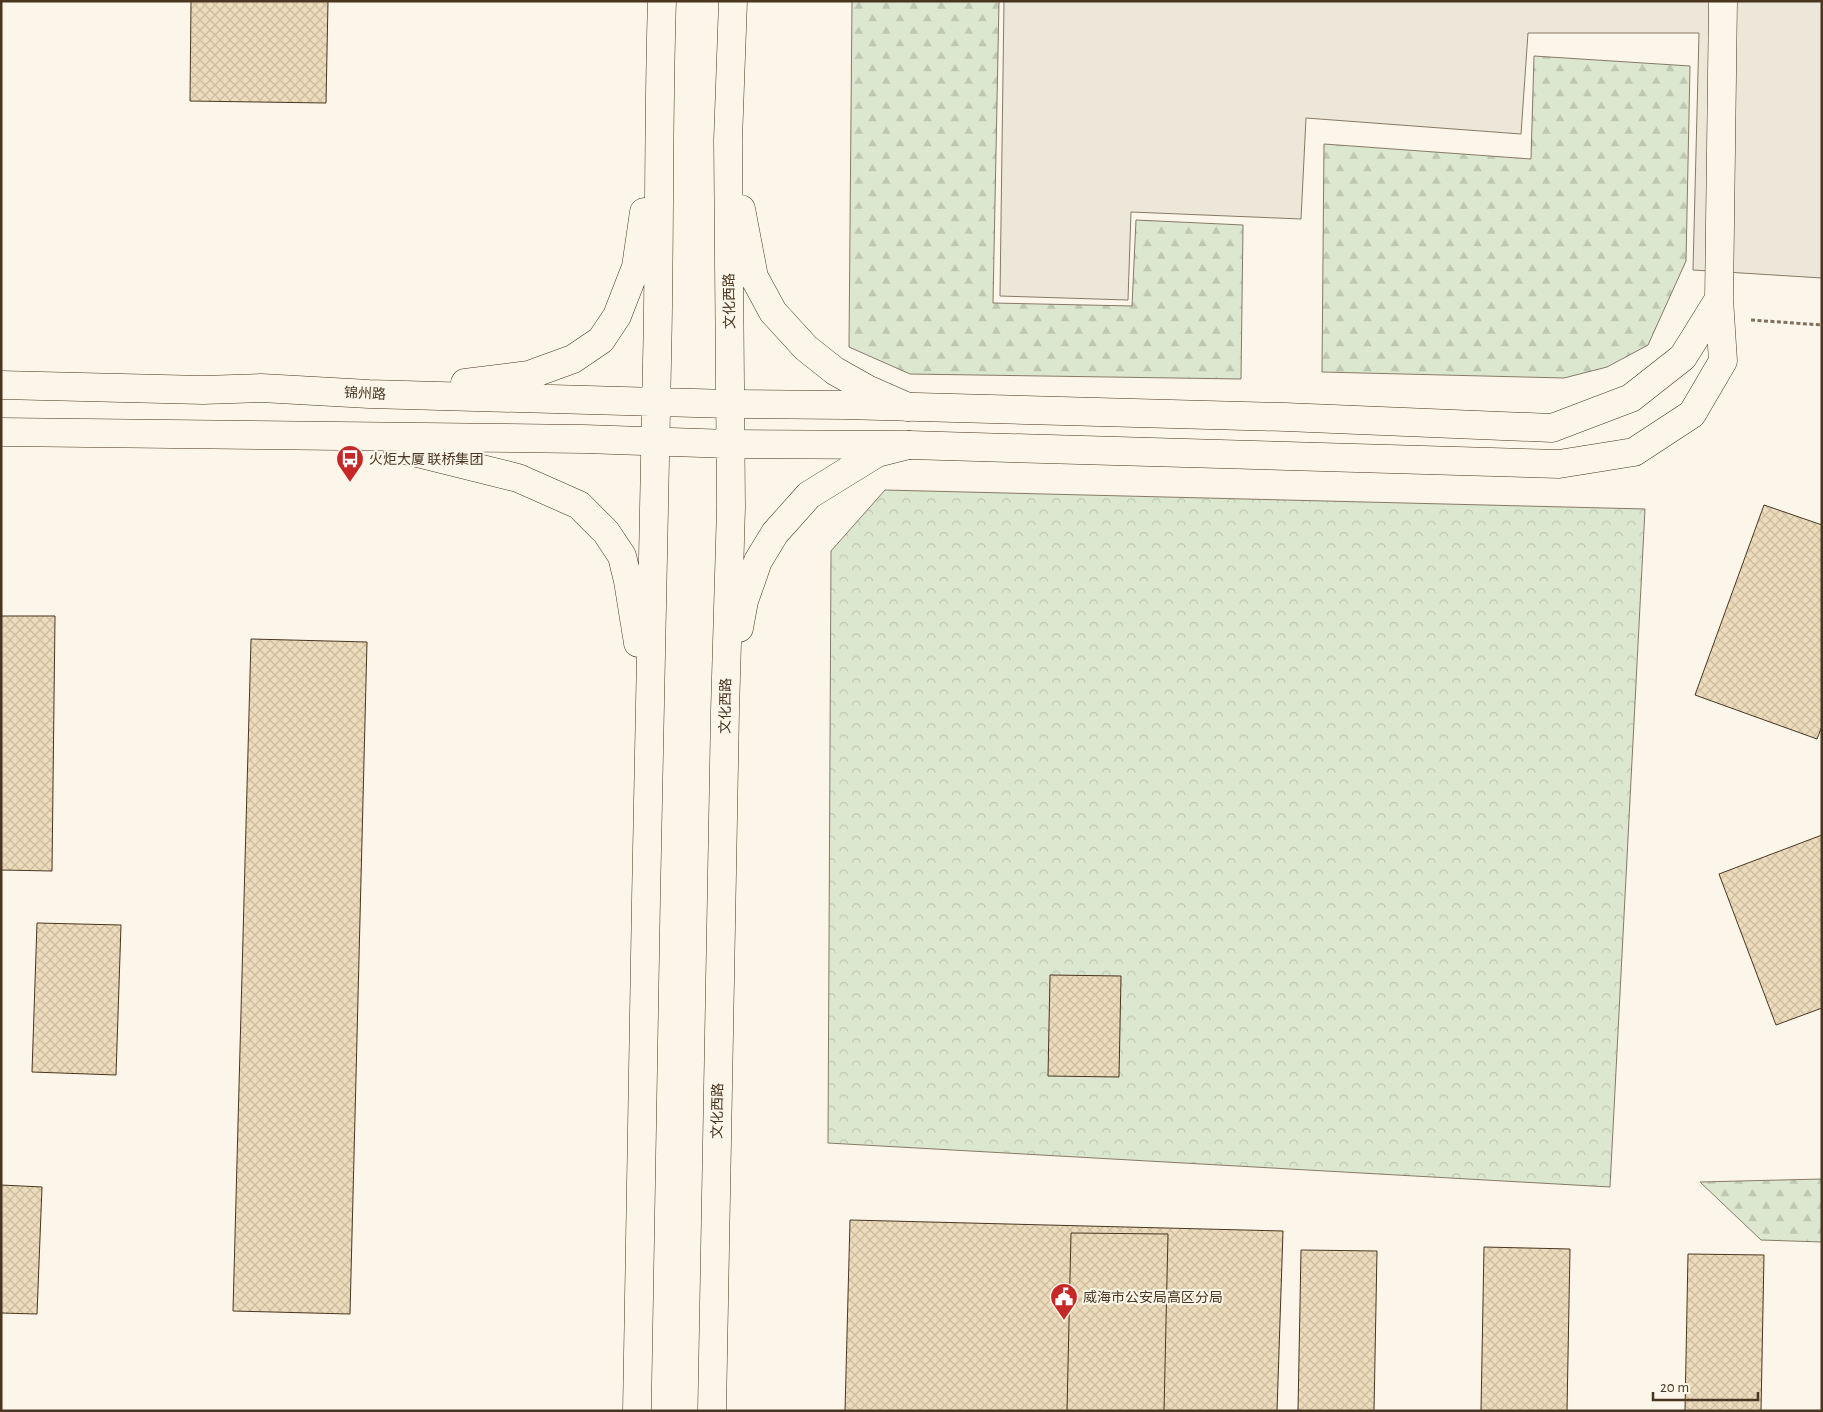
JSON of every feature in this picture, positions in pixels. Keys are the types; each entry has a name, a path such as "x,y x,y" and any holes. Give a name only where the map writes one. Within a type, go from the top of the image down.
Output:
{"main road":[{"path":"637,1411 656,402 658,108 662,1"},
{"name":"文化西路","path":"712,1411 730,507 728,140 733,1"},
{"path":"1,432 584,439 730,444 908,445 1559,464 1634,452 1692,414 1723,361 1720,308 1723,1"},
{"path":"369,394 529,375 573,359 600,340 617,316 636,268 658,108"},
{"path":"728,140 754,277 773,312 806,348 836,371 867,389 908,407"},
{"name":"锦州路","path":"1,385 203,390 261,388 369,394 908,407 1552,428 1630,398 1683,357 1720,308"},
{"path":"352,436 518,478 579,505 606,532 622,556 628,581 649,709"},
{"path":"725,711 744,601 758,561 775,533 809,495 877,453 908,445"}],"path":[{"path":"1720,308 1822,325"}],"green space":[{"path":"852,1 999,1 993,303 1132,306 1136,220 1243,225 1241,379 910,374 849,347"},
{"path":"1534,56 1690,66 1686,261 1648,345 1607,367 1564,378 1322,372 1324,144 1531,159"},
{"path":"885,490 1645,509 1610,1187 828,1143 831,551"},
{"path":"1822,1179 1822,1242 1761,1240 1700,1182"}],"shaded area":[{"path":"1004,1 1822,1 1822,278 1693,270 1699,33 1528,33 1521,134 1306,118 1301,219 1131,212 1128,300 1000,296"}],"building":[{"path":"191,1 328,1 326,103 190,101"},
{"path":"1764,505 1822,525 1822,726 1817,739 1695,695"},
{"path":"1,616 55,616 52,871 1,870"},
{"path":"251,639 367,642 350,1314 233,1311"},
{"path":"1822,835 1822,1008 1776,1025 1719,874"},
{"path":"37,923 121,925 116,1075 32,1072"},
{"path":"1050,975 1121,976 1119,1077 1048,1076"},
{"path":"1,1185 42,1187 37,1314 1,1313"},
{"name":"威海市公安局高区分局","path":"850,1220 1283,1231 1277,1411 845,1411"},
{"path":"1071,1233 1168,1234 1164,1411 1067,1411"},
{"path":"1484,1247 1570,1249 1567,1411 1481,1411"},
{"path":"1301,1250 1377,1251 1374,1411 1298,1411"},
{"path":"1688,1254 1764,1255 1761,1411 1685,1411"}],"place":[{"name":"火炬大厦 联桥集团","path":"350,483"},
{"name":"威海市公安局高区分局","path":"1064,1321"}]}
